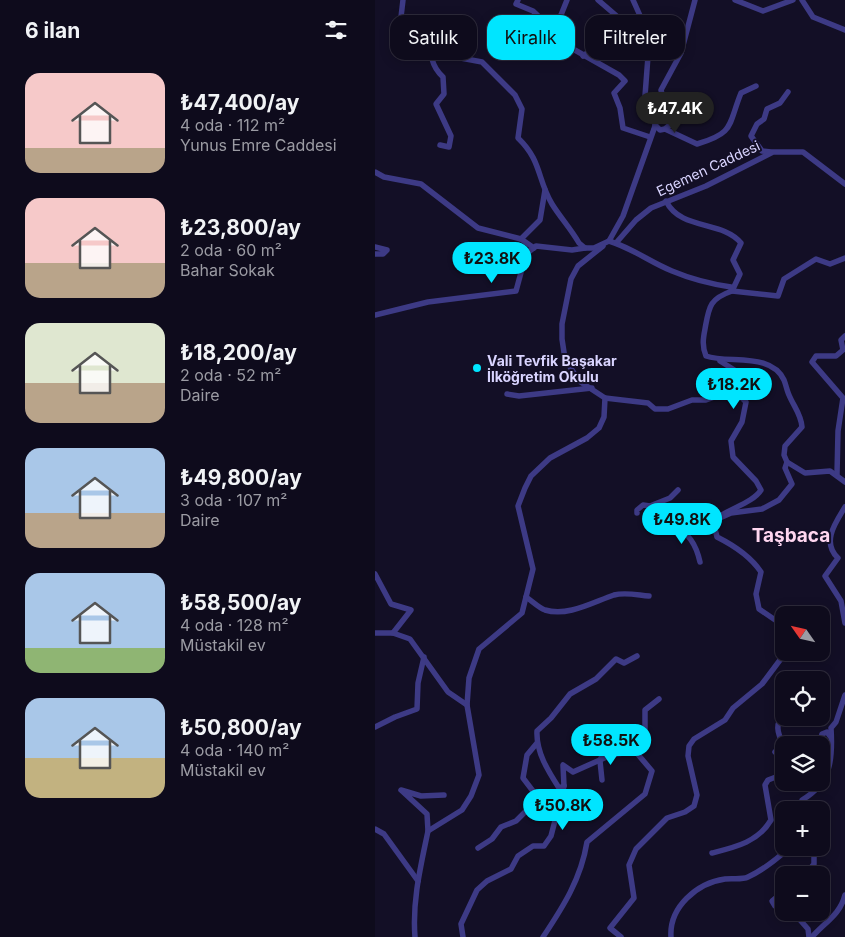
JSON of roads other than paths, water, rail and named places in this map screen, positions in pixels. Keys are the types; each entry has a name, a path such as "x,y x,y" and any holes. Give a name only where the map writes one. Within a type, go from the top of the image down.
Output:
{"street":[{"path":"401,15 403,0"},
{"path":"518,0 517,4 538,15"},
{"path":"561,15 567,0"},
{"path":"583,56 616,32 619,18 598,0"},
{"path":"633,0 646,29 649,43 645,96 652,108 655,123 659,130 665,129 687,112 699,110"},
{"path":"695,0 681,54 661,90 663,98 623,216 609,241 578,266 571,279 562,324 565,359 579,380 605,398 625,399 648,404 655,409 692,400 712,399 734,390 737,382 736,372 718,360 706,356 702,340 706,314 711,304 717,298 733,291 778,296 784,279 816,259 830,264 845,258"},
{"path":"735,0 763,11 793,0"},
{"path":"802,0 813,17 845,30"},
{"path":"575,49 583,56 619,75 625,81 614,93 620,108 623,128 650,138"},
{"path":"433,60 436,69 443,77 444,94 436,104 451,136 449,147 440,145"},
{"path":"471,60 482,62 515,95 522,109 518,138 529,148 538,163 552,204 585,248"},
{"path":"665,129 697,144 713,139 731,126 741,93 756,86"},
{"path":"773,152 762,151 751,136 757,124 764,119 767,109 780,103 788,92"},
{"name":"Egemen Caddesi","path":"616,243 635,220 651,208 706,186 773,152 803,152 845,184"},
{"path":"375,172 384,177 421,184 478,228 521,239 535,248"},
{"path":"521,239 541,220 545,188"},
{"path":"666,202 678,216 703,225 719,228 734,235 741,243 733,260 740,274 733,291"},
{"path":"609,241 671,270 699,281 731,287 733,291"},
{"path":"375,316 435,300 507,294 516,291 526,254 535,248 557,247 572,250 603,246"},
{"path":"375,247 387,250 383,254 375,254"},
{"path":"837,474 838,431 843,398 812,362 816,356 836,356 843,350 841,340 845,336"},
{"path":"718,360 733,358 775,368 784,380 792,403 801,415 802,427 785,446 784,455 787,462 805,473 830,471 837,474 845,482"},
{"path":"507,394 519,396 593,388"},
{"path":"713,524 726,511 757,497 761,490 756,481 733,457 731,441 742,422 746,402 734,390"},
{"path":"428,831 462,810 471,796 479,775 467,705 469,678 479,649 522,613 533,569 518,506 525,488 531,476 550,458 587,438 599,428 604,417 605,398"},
{"path":"649,506 650,510 667,522 704,528 731,513 762,509 779,500 792,484 785,468 787,462"},
{"path":"637,513 637,510 643,505 649,506 670,498 678,490"},
{"path":"845,507 831,532 830,543 834,554 838,558 825,576 841,601 845,623"},
{"path":"672,522 686,532 696,547 700,562"},
{"path":"713,524 717,537 731,544 755,564 761,572 755,594 759,609 775,620"},
{"path":"375,574 391,604 411,610 393,633"},
{"path":"526,597 544,610 567,611 615,595 649,596"},
{"path":"375,633 393,633 410,639 448,692 459,697 467,705"},
{"path":"564,786 559,788 547,768 537,743 537,731 551,718 570,694 596,679 616,659 624,663 637,656"},
{"path":"375,727 389,719 417,709 418,684 424,657"},
{"path":"621,937 610,928 634,898 629,865 636,849 667,818 685,812 694,806 697,795 687,756 689,746 694,739 725,720 733,708 762,684 780,661"},
{"path":"802,801 816,792 825,780 833,750 831,728 836,722 845,696"},
{"path":"638,753 645,743 645,710 659,699"},
{"path":"821,736 827,732 830,736"},
{"path":"478,848 492,839 501,827 516,821 528,809 535,795 523,778 527,755 537,743"},
{"path":"602,780 600,761 604,749"},
{"path":"463,937 461,924 477,890 487,881 511,868 518,856 533,846 544,846 551,836 564,786 563,765 573,772 611,756 635,751 652,771 645,794 610,825 587,842 585,858 577,880 565,904 543,937"},
{"path":"712,853 736,847 755,839 764,831 771,820 765,785 768,780 775,777"},
{"path":"415,937 413,923 418,881 428,831 427,814 401,790 421,796 444,795"},
{"path":"375,829 384,834 418,881"},
{"path":"671,937 670,924 678,908 703,884 747,877 777,856"},
{"path":"801,921 808,929 811,937 835,916 845,895"}],"place":[{"name":"Vali Tevfik Başakar İlköğretim Okulu","path":"477,368"}],"district":[{"name":"Taşbaca","path":"791,535"}]}
